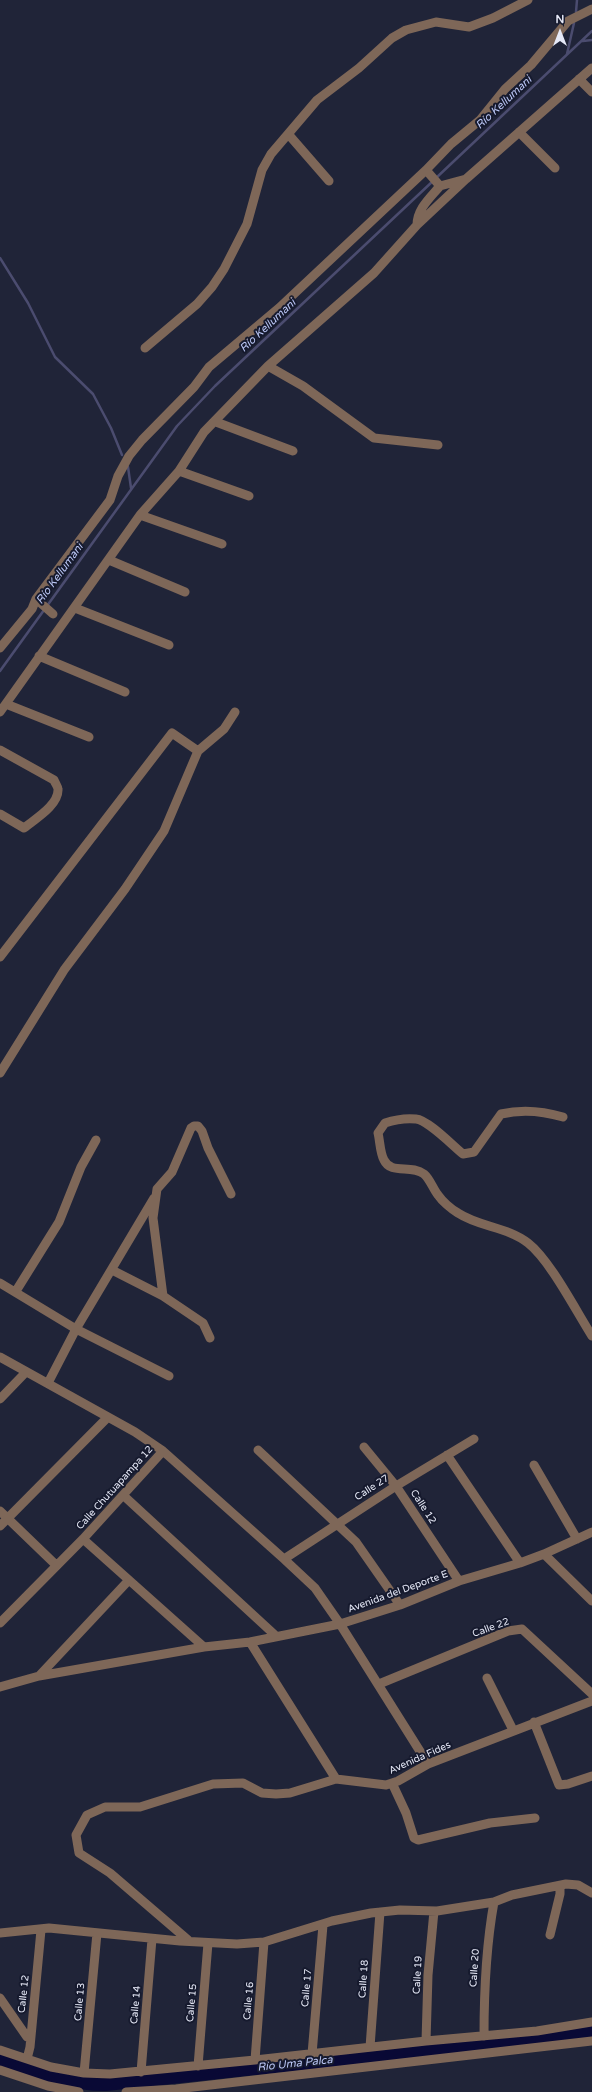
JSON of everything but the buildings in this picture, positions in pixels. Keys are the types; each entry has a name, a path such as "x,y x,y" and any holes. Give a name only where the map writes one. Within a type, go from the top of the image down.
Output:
{"street":[{"path":"145,348 197,304 216,281 247,224 262,170 271,154 289,135 317,100 359,68 392,38 406,30 436,22 469,27 492,18 528,0"},
{"path":"0,648 32,609 45,607 110,500 129,456 142,440 194,387 209,367 279,308 429,173 451,144 480,120 505,89 531,65 568,21 592,9"},
{"path":"0,712 109,560 140,514 179,470 204,432 216,422 268,366 374,273 417,226 466,179 592,68"},
{"path":"579,79 592,92"},
{"path":"519,132 555,168"},
{"path":"289,135 329,181"},
{"path":"429,173 439,184"},
{"path":"417,226 417,216 420,209 439,184 466,179"},
{"path":"268,366 303,386 374,438 438,445"},
{"path":"216,422 293,451"},
{"path":"179,470 249,496"},
{"path":"140,514 222,544"},
{"path":"109,560 185,592"},
{"path":"75,608 169,645"},
{"path":"39,656 125,692"},
{"path":"6,704 89,737"},
{"path":"0,1073 64,970 125,889 164,831 177,796 198,751 224,729 236,712"},
{"path":"0,957 172,733 198,751"},
{"path":"0,750 54,780 58,789 56,800 24,828 0,814"},
{"path":"563,1117 548,1112 516,1111 501,1114 474,1152 468,1154 463,1154 424,1122 416,1119 395,1120 385,1123 378,1133 383,1159 387,1165 396,1169 415,1169 426,1175 438,1196 457,1213 484,1225 511,1233 528,1243 542,1257 592,1336"},
{"path":"48,1383 76,1329 153,1200 157,1189 172,1172 191,1128 194,1126 198,1126 202,1131 208,1148 231,1194"},
{"path":"16,1291 59,1222 81,1167 96,1140"},
{"path":"157,1189 153,1218 163,1296"},
{"path":"112,1270 163,1296 202,1323 210,1338"},
{"path":"0,1283 16,1291 76,1329 168,1376"},
{"path":"0,1357 135,1432 163,1451 284,1558 315,1588 379,1684 428,1764"},
{"path":"0,1399 26,1372"},
{"path":"0,1526 108,1418"},
{"name":"Calle 27","path":"284,1558 447,1454 474,1439"},
{"name":"Calle 12","path":"364,1447 396,1486 459,1582"},
{"path":"258,1450 356,1542 400,1605"},
{"name":"Calle Chutuapampa 12","path":"0,1623 124,1496 163,1451"},
{"path":"447,1454 520,1564"},
{"path":"534,1466 577,1539"},
{"path":"124,1496 276,1636"},
{"path":"0,1511 56,1565"},
{"name":"Avenida del Deporte E","path":"0,1687 39,1676 204,1647 250,1642 340,1624 400,1605 459,1582 520,1564 592,1532"},
{"path":"83,1539 204,1647"},
{"path":"544,1554 591,1598"},
{"path":"39,1676 130,1580"},
{"name":"Calle 22","path":"379,1684 508,1631 522,1629 592,1694"},
{"path":"188,1940 110,1873 79,1852 76,1835 87,1815 105,1808 140,1807 213,1784 243,1783 262,1793 276,1794 290,1793 336,1779 250,1642"},
{"path":"487,1678 513,1730"},
{"name":"Avenida Fides","path":"336,1779 386,1784 392,1783 428,1764 513,1730 592,1701"},
{"path":"534,1722 559,1784 568,1784 592,1776"},
{"path":"392,1783 406,1813 414,1838 418,1840 490,1822 535,1818"},
{"path":"0,1933 49,1928 152,1939 188,1940 208,1943 264,1942 332,1921 380,1912 434,1911 494,1902 512,1895 566,1884 578,1885 592,1893"},
{"path":"550,1935 560,1894 560,1886"},
{"name":"Calle 20","path":"484,2036 484,1983 489,1929 494,1902"},
{"name":"Calle 19","path":"426,2040 428,1975 434,1911"},
{"name":"Calle 18","path":"370,2047 380,1912"},
{"name":"Calle 17","path":"312,2054 323,1924"},
{"name":"Calle 12","path":"27,2060 41,1930"},
{"name":"Calle 13","path":"84,2073 97,1933"},
{"name":"Calle 14","path":"141,2072 152,1939"},
{"name":"Calle 16","path":"255,2060 264,1942"},
{"name":"Calle 15","path":"198,2066 208,1943"},
{"path":"0,1998 27,2037 30,2037"},
{"path":"0,2050 51,2067 84,2073 110,2074 312,2054 426,2040 537,2031 592,2022"},
{"path":"126,2092 176,2089 592,2041"},
{"path":"0,2070 48,2086 79,2092"}],"waterway":[{"path":"576,12 577,0"},
{"path":"567,54 574,23"},
{"name":"Río Kellumani","path":"436,178 592,31"},
{"name":"Río Kellumani","path":"583,41 592,40"},
{"name":"Río Kellumani","path":"0,671 177,426 215,386 433,181"},
{"path":"0,258 28,303 55,357 93,394 111,428 122,455"},
{"path":"128,467 131,488"},
{"name":"Río Uma Palca","path":"0,2060 65,2080 106,2084 592,2032"}]}
